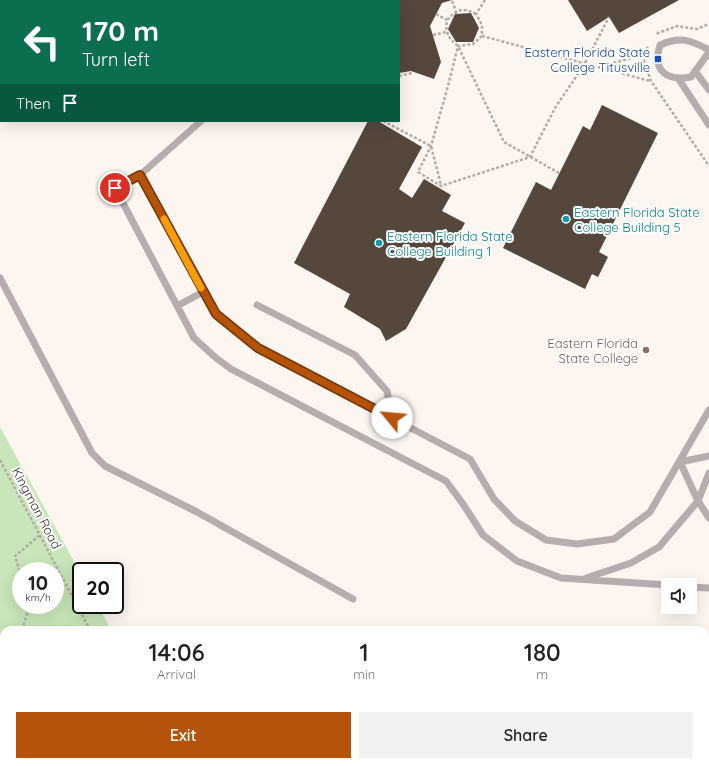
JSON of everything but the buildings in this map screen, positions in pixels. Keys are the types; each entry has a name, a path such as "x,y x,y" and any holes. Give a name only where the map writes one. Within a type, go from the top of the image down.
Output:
{"lane":[{"path":"682,39 696,43 709,51 696,71 691,77 678,78 666,75 659,68 657,54 660,45 669,41 682,39"},
{"path":"696,71 709,90"},
{"path":"678,78 709,124"},
{"path":"200,122 140,175 115,188 194,338 216,358 231,369 446,481 464,504 482,535 517,561 561,578 661,585"},
{"path":"140,175 216,314 258,348 470,459 494,499 515,521 546,540 577,544 614,539 650,512 709,410"},
{"path":"0,278 92,453 105,466 146,488 197,512 353,599"},
{"path":"177,306 204,292"},
{"path":"257,305 355,355 387,391 392,418"},
{"path":"680,462 709,456"},
{"path":"680,462 698,501 709,518"},
{"path":"582,579 631,563 660,546 698,501 709,473"},
{"path":"697,587 709,588"}],"path":[{"path":"476,14 486,0"},
{"path":"452,1 456,11"},
{"path":"458,46 473,44 482,36 482,25 476,14 466,10 456,11 447,20 446,32 450,40 458,46 504,142 559,173"},
{"path":"436,14 447,20"},
{"path":"458,46 431,146 418,172 441,186 530,157 555,108 585,64 609,17"},
{"path":"433,36 446,32"},
{"path":"482,36 651,81"},
{"path":"598,67 642,55"},
{"path":"400,76 412,73"},
{"path":"385,122 431,146 441,186"},
{"name":"Kingman Road","path":"0,460 88,626"},
{"path":"17,562 15,556 40,535"},
{"path":"23,626 27,614"}],"green space":[{"path":"0,427 74,562 72,562 72,614 103,614 109,626 0,626"}],"slow traffic":[{"path":"164,219 201,288"}],"place":[{"name":"Eastern Florida State College Titusville","path":"658,59"},
{"name":"Eastern Florida State College Building 5","path":"566,219"},
{"name":"Eastern Florida State College Building 1","path":"379,243"},
{"name":"Eastern Florida State College","path":"646,350"}],"route":[{"path":"115,188 140,175 216,314 258,348 392,418"}]}
